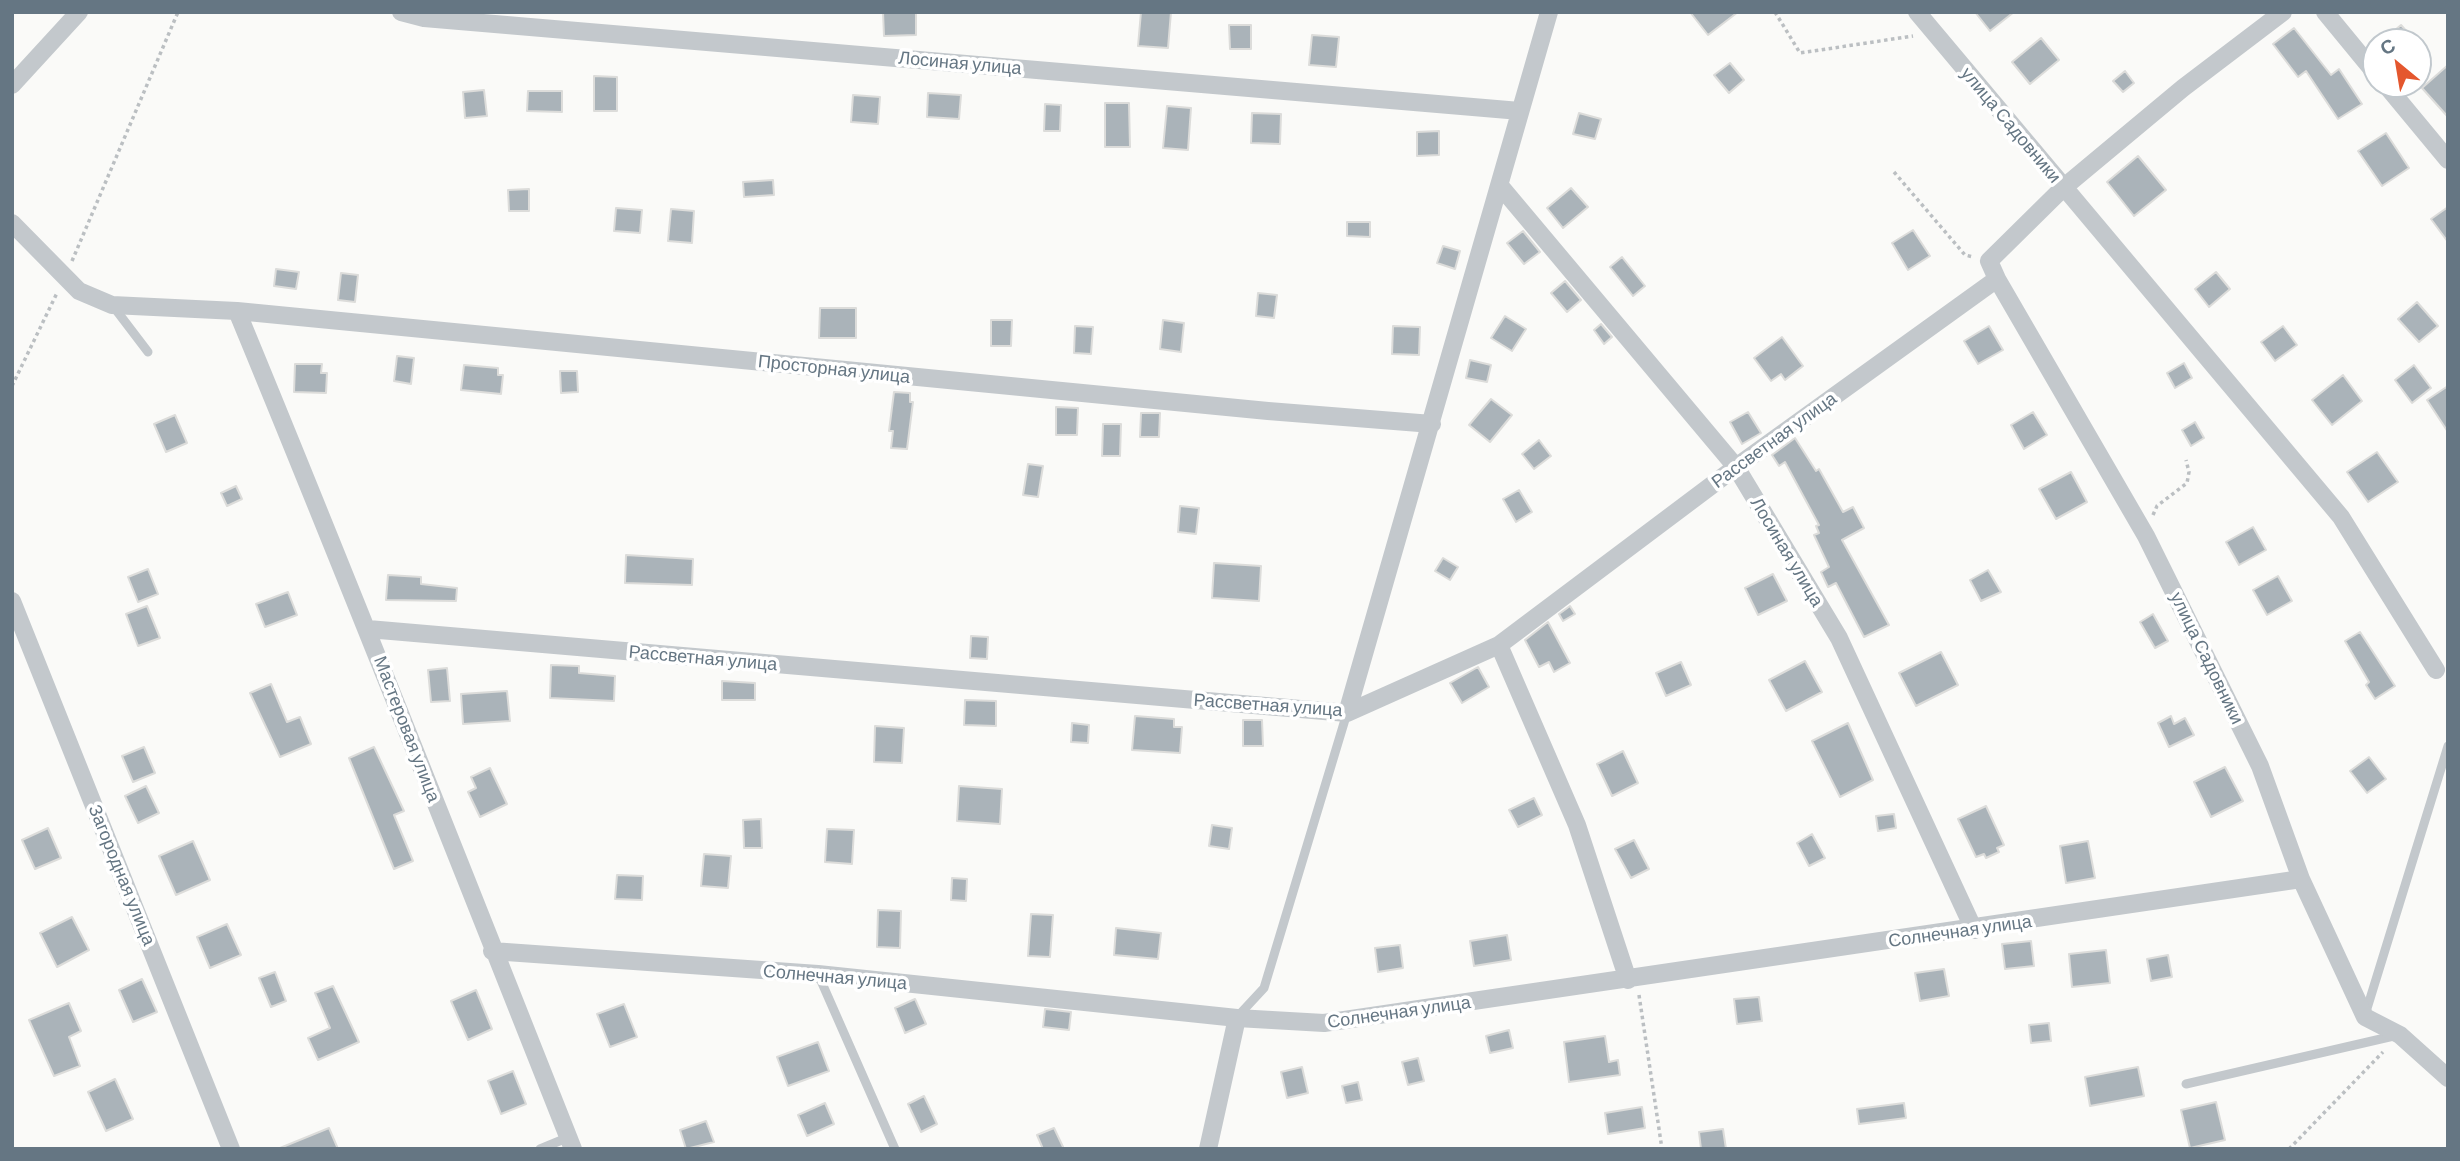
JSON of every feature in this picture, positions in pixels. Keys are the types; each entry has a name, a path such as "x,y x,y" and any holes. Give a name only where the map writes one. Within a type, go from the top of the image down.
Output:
{"street":[{"path":"12,85 79,12"},
{"name":"Лосиная улица","path":"401,12 1520,111"},
{"path":"1347,713 1501,187 1549,12"},
{"name":"улица Садовники","path":"1917,12 2341,517 2436,670"},
{"path":"1997,279 1989,261 2063,188 2183,88 2283,12"},
{"path":"2325,12 2362,57"},
{"path":"2397,98 2448,160"},
{"name":"Лосиная улица","path":"1501,187 1736,467 1839,638 1974,930"},
{"path":"12,223 79,291 112,305"},
{"name":"улица Садовники","path":"1997,279 2147,536 2260,766 2301,879 2365,1017"},
{"name":"Рассветная улица","path":"368,629 1347,713 1499,645 1736,467 1997,279"},
{"name":"Просторная улица","path":"112,305 237,311 1268,411 1432,424"},
{"name":"Мастеровая улица","path":"237,311 368,629 492,951 571,1143"},
{"name":"Загородная улица","path":"12,601 231,1149"},
{"path":"1499,645 1577,825 1632,979"},
{"name":"Солнечная улица","path":"492,951 818,974 1237,1018 1324,1023 1974,930 2301,879"},
{"path":"2365,1017 2400,1035 2448,1078"},
{"path":"1208,1149 1237,1018"}],"lane":[{"path":"112,305 148,352"},
{"path":"1237,1018 1264,988 1347,713"},
{"path":"2365,1017 2448,747"},
{"path":"818,974 895,1149"},
{"path":"2186,1084 2400,1035"},
{"path":"540,1149 571,1143"}],"path":[{"path":"12,386 65,277 178,12"},
{"path":"1775,12 1800,53 1934,33"},
{"path":"1894,172 1965,255 1989,261"},
{"path":"2147,536 2157,506 2187,483 2189,471 2186,460"},
{"path":"1632,979 1662,1149"},
{"path":"2289,1149 2400,1035"}],"building":[{"path":"883,12 916,12 916,35 884,36"},
{"path":"1141,12 1171,12 1168,48 1138,46"},
{"path":"1690,12 1738,12 1708,35"},
{"path":"1975,12 2014,12 1990,31"},
{"path":"1229,25 1251,25 1251,49 1230,49"},
{"path":"2294,28 2331,75 2339,69 2362,104 2338,119 2306,71 2298,77 2273,44"},
{"path":"1312,35 1339,37 1336,67 1309,65"},
{"path":"2041,38 2059,60 2030,84 2012,62"},
{"path":"1730,63 1744,80 1729,93 1714,75"},
{"path":"2448,65 2448,117 2431,98 2432,79"},
{"path":"2125,71 2134,83 2123,92 2113,81"},
{"path":"594,76 617,77 617,111 594,111"},
{"path":"484,90 487,116 465,118 463,92"},
{"path":"528,91 562,91 562,112 527,111"},
{"path":"928,93 961,95 959,119 927,117"},
{"path":"853,95 880,97 878,124 851,122"},
{"path":"1105,103 1129,103 1130,147 1105,147"},
{"path":"1045,104 1061,105 1060,131 1044,131"},
{"path":"1167,106 1191,108 1188,150 1163,148"},
{"path":"1252,113 1281,114 1280,144 1251,143"},
{"path":"1579,113 1601,119 1595,139 1573,134"},
{"path":"1439,131 1439,155 1417,156 1417,132"},
{"path":"2386,133 2409,168 2382,186 2358,151"},
{"path":"2138,156 2166,190 2134,216 2107,182"},
{"path":"773,180 774,195 744,197 743,182"},
{"path":"1571,188 1588,207 1563,228 1547,208"},
{"path":"529,189 529,211 509,211 508,190"},
{"path":"2448,207 2448,242 2431,219"},
{"path":"616,208 642,210 640,233 614,231"},
{"path":"671,209 694,211 692,243 668,241"},
{"path":"1347,222 1370,222 1370,237 1347,236"},
{"path":"1913,230 1930,256 1908,270 1892,243"},
{"path":"1523,231 1540,252 1524,264 1507,243"},
{"path":"1443,246 1460,251 1455,269 1437,263"},
{"path":"1622,257 1645,286 1633,296 1610,267"},
{"path":"276,269 299,272 296,289 274,286"},
{"path":"2216,272 2230,289 2209,307 2195,289"},
{"path":"341,273 358,275 355,302 338,300"},
{"path":"1565,281 1581,300 1567,312 1551,293"},
{"path":"1258,293 1277,295 1274,318 1256,316"},
{"path":"2417,302 2438,326 2419,342 2398,319"},
{"path":"820,308 856,308 856,338 819,338"},
{"path":"1505,316 1526,329 1512,351 1491,338"},
{"path":"991,320 1012,320 1011,346 991,346"},
{"path":"1163,320 1184,323 1181,352 1160,349"},
{"path":"1601,324 1612,337 1604,344 1594,330"},
{"path":"1075,326 1093,327 1091,354 1074,353"},
{"path":"1393,326 1420,327 1419,355 1392,354"},
{"path":"1989,326 2003,350 1978,364 1964,341"},
{"path":"2283,326 2297,345 2275,361 2261,342"},
{"path":"1782,337 1803,366 1785,380 1781,374 1771,381 1754,358"},
{"path":"397,356 414,358 411,384 394,381"},
{"path":"1470,360 1491,365 1487,382 1466,378"},
{"path":"2184,363 2192,378 2175,388 2167,373"},
{"path":"295,364 322,364 321,373 327,373 326,393 294,392"},
{"path":"464,365 498,368 498,375 503,375 501,394 461,390"},
{"path":"2414,365 2431,388 2412,403 2395,380"},
{"path":"560,371 577,371 578,392 561,393"},
{"path":"2343,375 2362,401 2332,425 2312,400"},
{"path":"2448,386 2448,432 2427,400"},
{"path":"894,392 910,393 910,402 913,402 907,449 891,448 893,431 889,431"},
{"path":"1491,399 1512,415 1490,442 1469,425"},
{"path":"1056,407 1078,408 1077,435 1056,435"},
{"path":"1748,412 1761,433 1742,444 1730,422"},
{"path":"2033,412 2047,435 2024,449 2011,425"},
{"path":"1141,413 1160,413 1159,437 1140,437"},
{"path":"175,415 187,443 166,452 154,424"},
{"path":"2195,422 2204,438 2191,446 2182,430"},
{"path":"1103,424 1121,424 1120,456 1102,456"},
{"path":"1795,438 1816,471 1819,469 1843,512 1853,507 1864,528 1842,540 1889,625 1864,637 1836,583 1828,587 1821,572 1829,567 1814,535 1819,533 1816,526 1819,525 1785,462 1779,466 1772,455"},
{"path":"1539,440 1551,456 1534,469 1522,454"},
{"path":"2377,452 2398,482 2368,502 2347,472"},
{"path":"1028,464 1043,466 1038,497 1023,495"},
{"path":"2071,472 2087,502 2056,519 2039,489"},
{"path":"236,486 242,499 227,506 221,493"},
{"path":"1519,490 1532,512 1516,522 1503,499"},
{"path":"1180,506 1199,508 1196,534 1178,532"},
{"path":"2253,527 2266,550 2239,565 2226,542"},
{"path":"626,555 693,559 692,585 625,583"},
{"path":"1443,558 1458,567 1450,580 1435,571"},
{"path":"1214,563 1261,566 1259,601 1212,598"},
{"path":"148,569 158,594 138,602 128,577"},
{"path":"1988,570 2001,592 1981,601 1970,580"},
{"path":"1773,574 1787,601 1758,615 1745,588"},
{"path":"388,575 421,577 421,584 457,588 456,601 386,600"},
{"path":"2278,576 2292,601 2267,615 2253,590"},
{"path":"288,592 297,615 265,627 256,604"},
{"path":"147,606 160,638 138,646 126,614"},
{"path":"1570,606 1575,614 1563,621 1559,614"},
{"path":"2153,614 2168,641 2155,648 2140,622"},
{"path":"1548,622 1570,663 1554,672 1549,662 1539,667 1525,640"},
{"path":"2360,632 2395,686 2375,699 2366,685 2369,682 2345,641"},
{"path":"971,636 988,637 987,659 970,658"},
{"path":"1941,652 1958,685 1916,706 1899,673"},
{"path":"1805,661 1822,692 1786,711 1769,680"},
{"path":"1681,662 1691,685 1666,696 1656,673"},
{"path":"551,665 579,666 579,673 615,676 614,701 550,698"},
{"path":"1478,667 1489,687 1462,703 1450,683"},
{"path":"447,668 450,701 431,702 428,670"},
{"path":"722,681 755,683 755,700 722,700"},
{"path":"271,684 287,722 300,717 311,744 280,757 250,693"},
{"path":"507,691 510,721 463,724 461,694"},
{"path":"965,700 996,701 996,726 964,725"},
{"path":"1135,716 1174,719 1174,727 1182,727 1180,753 1132,750"},
{"path":"2171,716 2174,724 2185,718 2194,735 2169,747 2158,723"},
{"path":"1243,720 1262,720 1263,746 1243,746"},
{"path":"1072,723 1089,725 1088,743 1071,742"},
{"path":"1848,723 1873,780 1840,797 1812,741"},
{"path":"875,726 904,728 902,763 874,762"},
{"path":"144,747 155,773 133,782 122,756"},
{"path":"374,747 404,811 394,815 413,861 394,869 349,758"},
{"path":"1623,751 1638,783 1612,796 1597,764"},
{"path":"2369,757 2386,779 2367,793 2350,771"},
{"path":"2225,767 2243,801 2211,817 2194,782"},
{"path":"490,768 507,804 480,817 468,792 476,788 471,777"},
{"path":"146,786 159,813 138,823 125,796"},
{"path":"959,786 1002,789 1000,824 957,821"},
{"path":"1534,798 1542,815 1518,827 1509,810"},
{"path":"1986,806 2004,845 1997,848 1999,852 1986,858 1984,854 1976,857 1958,819"},
{"path":"1894,814 1896,828 1878,831 1876,816"},
{"path":"761,819 762,848 744,848 743,820"},
{"path":"1212,825 1232,828 1229,849 1209,846"},
{"path":"48,828 61,858 35,869 22,840"},
{"path":"827,829 854,830 852,864 825,862"},
{"path":"1812,834 1825,858 1809,866 1797,843"},
{"path":"1634,840 1649,869 1631,878 1615,849"},
{"path":"193,841 210,880 176,895 159,856"},
{"path":"2088,841 2095,878 2066,883 2060,846"},
{"path":"704,854 731,856 728,888 701,886"},
{"path":"617,875 643,876 642,900 615,899"},
{"path":"952,878 967,879 966,901 951,900"},
{"path":"878,910 901,911 900,948 877,947"},
{"path":"1031,914 1053,915 1050,957 1028,956"},
{"path":"72,917 89,950 57,967 40,933"},
{"path":"227,924 241,955 210,968 197,937"},
{"path":"1116,928 1161,933 1158,959 1114,955"},
{"path":"1507,935 1511,960 1474,966 1470,941"},
{"path":"2031,941 2034,966 2005,969 2002,944"},
{"path":"1400,945 1403,968 1378,972 1375,948"},
{"path":"2106,950 2110,983 2072,987 2069,954"},
{"path":"2168,955 2172,977 2151,981 2147,959"},
{"path":"1944,969 1949,996 1920,1001 1915,973"},
{"path":"275,972 286,1001 271,1007 259,978"},
{"path":"142,979 157,1012 133,1022 119,990"},
{"path":"333,986 359,1042 318,1060 308,1038 330,1028 315,993"},
{"path":"476,990 492,1029 468,1040 451,1001"},
{"path":"1759,997 1762,1021 1737,1024 1734,999"},
{"path":"915,999 926,1024 905,1033 895,1008"},
{"path":"69,1003 81,1031 69,1037 80,1066 54,1076 29,1020"},
{"path":"624,1004 637,1037 610,1047 597,1014"},
{"path":"1045,1009 1071,1012 1069,1030 1043,1027"},
{"path":"2049,1023 2051,1041 2031,1043 2029,1025"},
{"path":"1509,1030 1513,1048 1490,1053 1486,1036"},
{"path":"1605,1036 1609,1062 1618,1060 1620,1075 1569,1082 1564,1042"},
{"path":"818,1042 829,1071 788,1086 777,1057"},
{"path":"1418,1058 1424,1081 1408,1085 1402,1062"},
{"path":"1302,1067 1308,1093 1287,1098 1281,1072"},
{"path":"2138,1067 2144,1096 2090,1106 2085,1077"},
{"path":"513,1071 526,1104 501,1114 488,1081"},
{"path":"115,1079 133,1119 106,1131 88,1092"},
{"path":"1358,1082 1362,1100 1346,1103 1342,1086"},
{"path":"924,1096 937,1124 921,1132 908,1104"},
{"path":"2216,1102 2225,1140 2190,1148 2181,1110"},
{"path":"825,1103 834,1124 807,1136 798,1115"},
{"path":"1904,1103 1906,1118 1859,1124 1857,1109"},
{"path":"1642,1107 1645,1128 1608,1134 1605,1113"},
{"path":"706,1121 714,1142 686,1149 680,1130"},
{"path":"329,1128 338,1149 280,1149 280,1148"},
{"path":"1054,1128 1064,1149 1043,1149 1037,1135"},
{"path":"1723,1129 1726,1149 1701,1149 1699,1132"}]}
